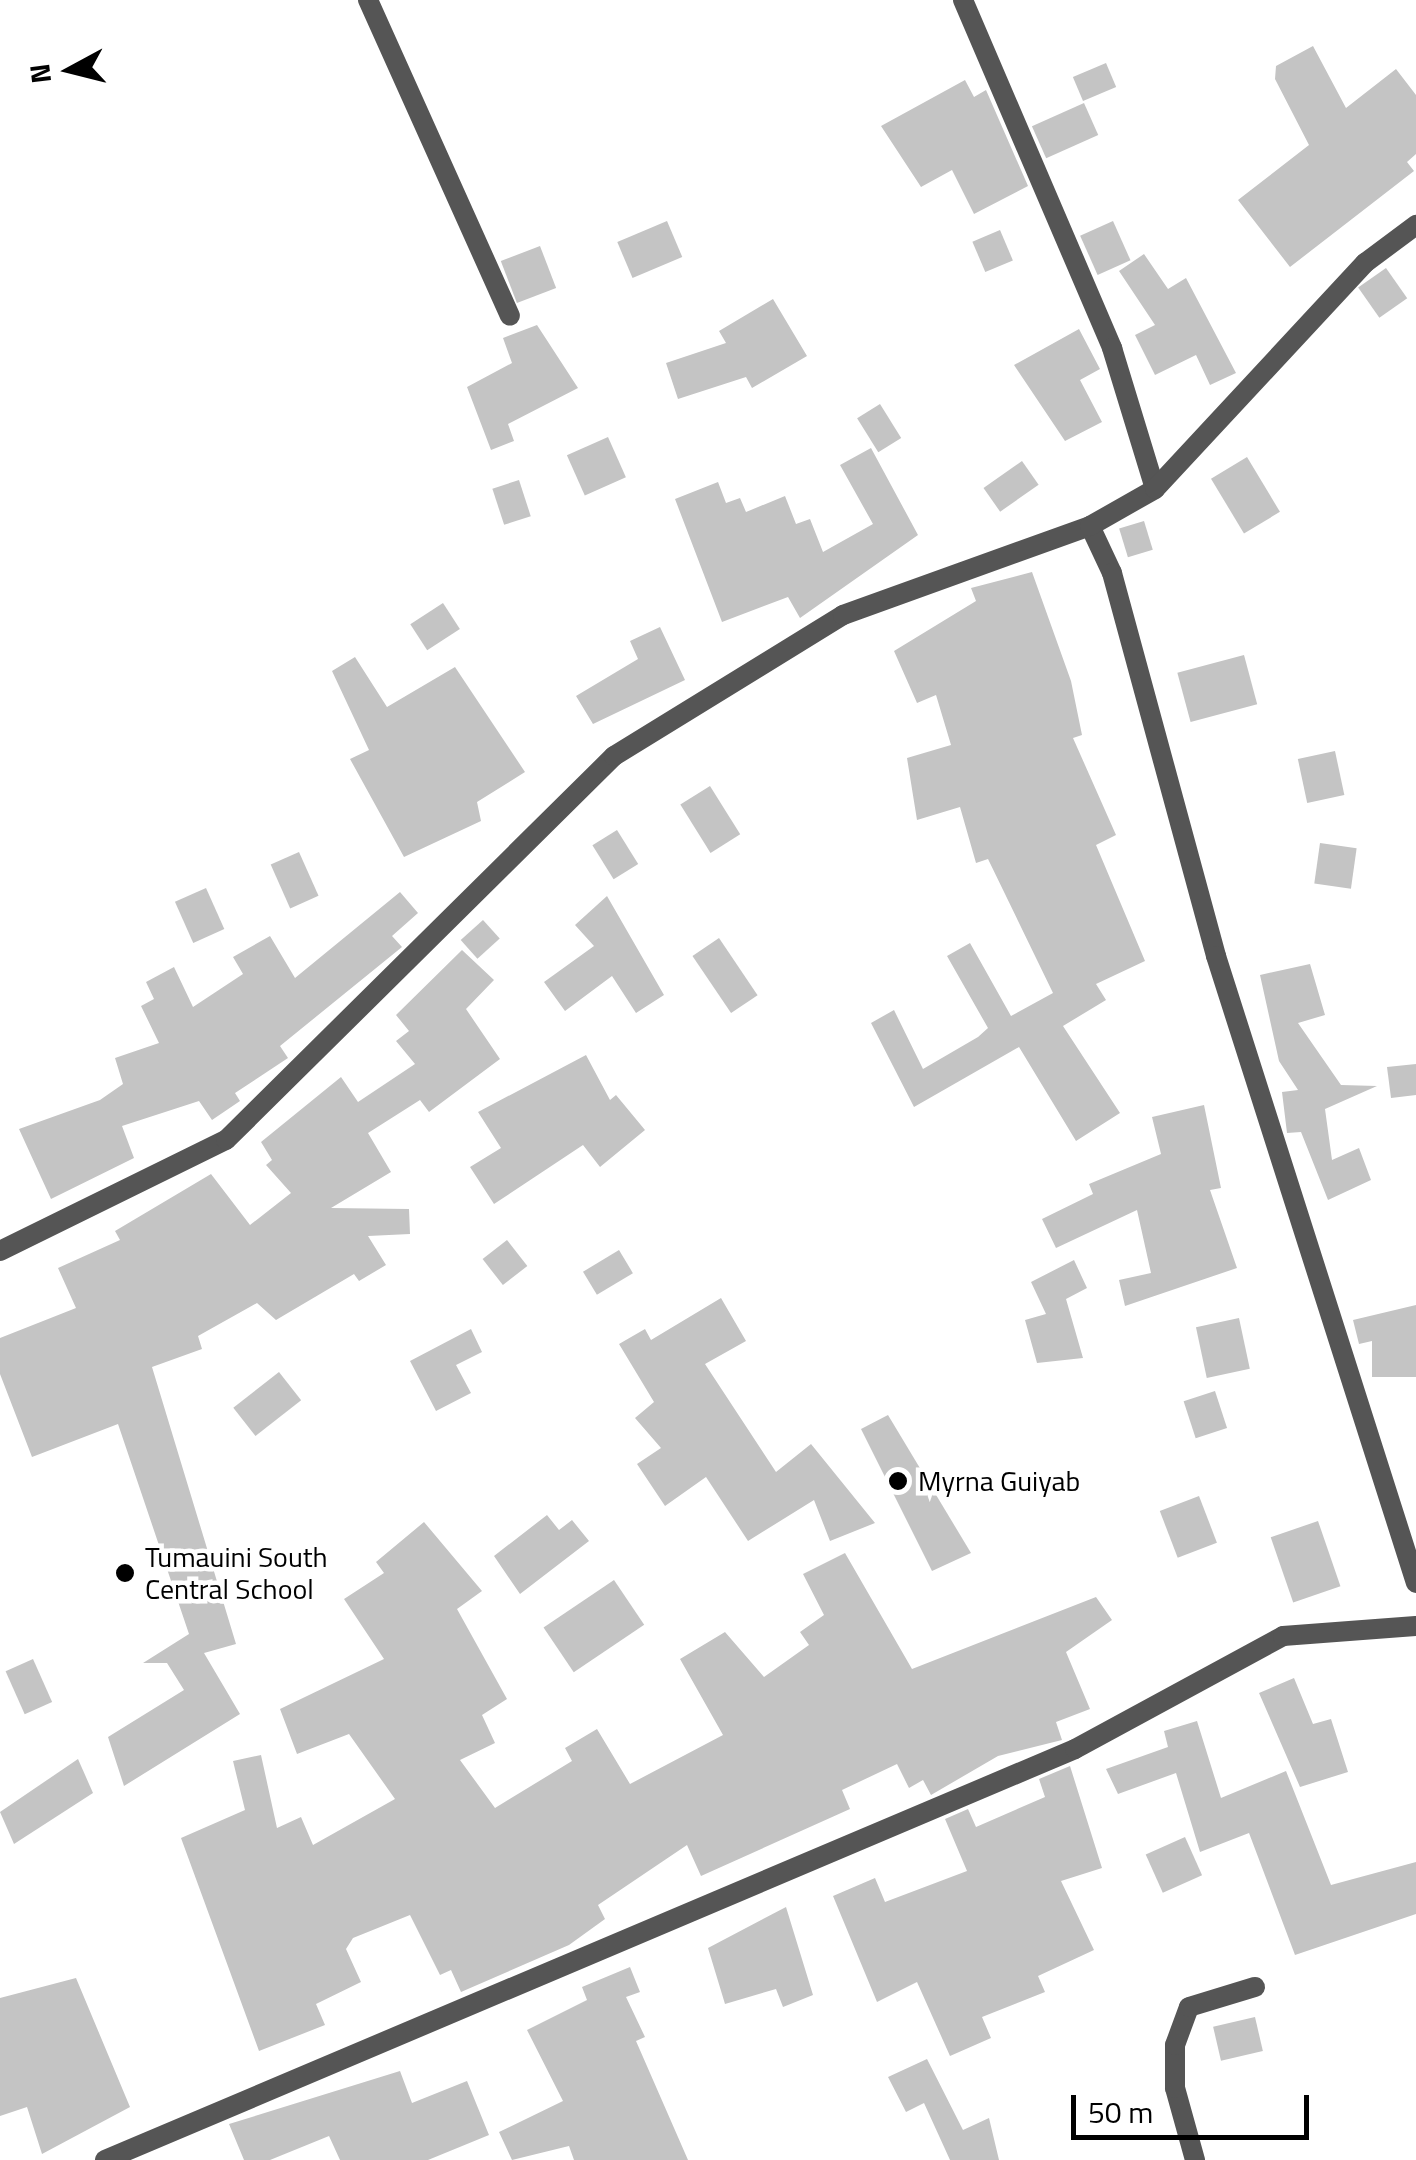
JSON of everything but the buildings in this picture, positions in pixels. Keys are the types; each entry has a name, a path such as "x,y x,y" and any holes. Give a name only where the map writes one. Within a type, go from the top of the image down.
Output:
{"street":[{"path":"368,0 510,316"},
{"path":"963,0 1112,348 1155,489"},
{"path":"0,1252 226,1140 614,756 843,615 1090,526 1155,489 1365,263 1416,225"},
{"path":"1090,526 1112,573 1216,956 1416,1583"},
{"path":"105,2160 1075,1749 1283,1636 1416,1626"},
{"path":"1195,2160 1175,2088 1175,2045 1189,2007 1255,1987"}],"place":[{"name":"Myrna Guiyab","path":"898,1481"},
{"name":"Tumauini South Central School","path":"125,1573"}]}
